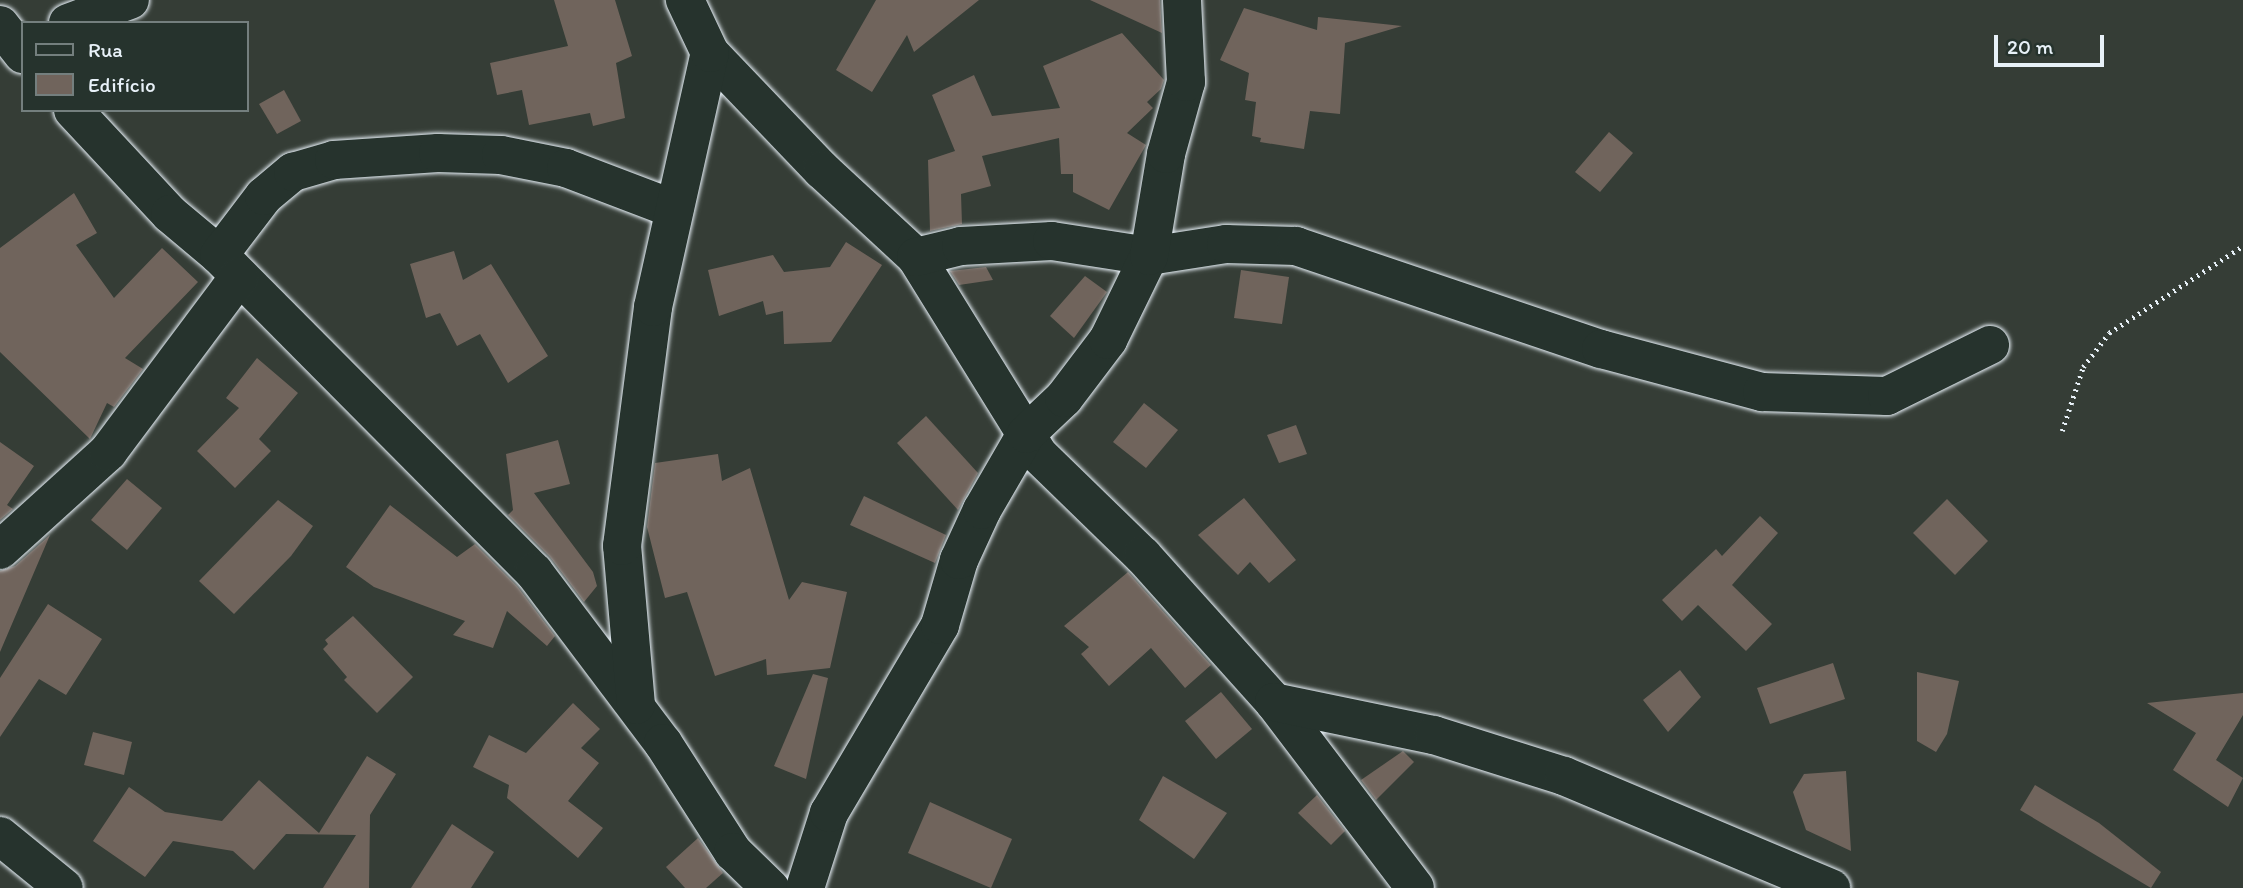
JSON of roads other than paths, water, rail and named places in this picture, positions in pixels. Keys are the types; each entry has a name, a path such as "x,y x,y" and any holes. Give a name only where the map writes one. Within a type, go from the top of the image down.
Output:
{"street":[{"path":"73,21 130,0"},
{"path":"685,0 710,54 822,170 916,257 1038,454 1143,556 1273,702 1415,888"},
{"path":"805,888 830,813 940,625 965,548 1026,434 1064,397 1108,340 1149,256 1166,155 1186,82 1182,0"},
{"path":"636,705 622,547 653,307 710,54"},
{"path":"75,112 170,214 229,266 534,572 636,705 733,852 774,884"},
{"path":"0,550 108,452 229,266 264,196 293,172 334,160 438,153 501,155 566,168 674,209"},
{"path":"916,257 961,246 1052,241 1149,256 1226,244 1296,246 1601,349 1762,392 1886,396 1990,345"},
{"path":"1273,702 1434,735 1564,776 1831,888"},
{"path":"0,835 64,888"}]}
